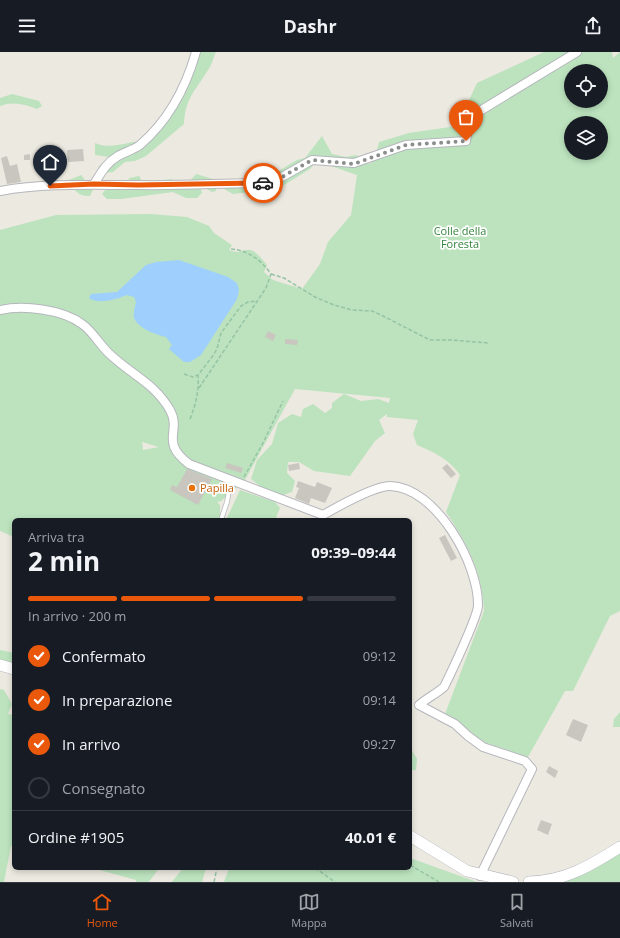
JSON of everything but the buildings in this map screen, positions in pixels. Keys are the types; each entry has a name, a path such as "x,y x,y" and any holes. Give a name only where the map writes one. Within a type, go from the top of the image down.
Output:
{"main road":[{"path":"0,665 12,668"},
{"path":"412,837 467,872 513,882"},
{"path":"530,882 549,881 576,872 620,847"}],"street":[{"path":"94,184 105,166 117,157 139,146 171,110 185,86 196,52"},
{"path":"0,191 22,188 94,184 138,185 266,183 282,177 312,160 354,164 406,145 466,141 470,116 577,52"},
{"path":"0,310 9,308 36,308 60,314 83,324 111,356 140,376 164,400 171,413 172,441 174,450 189,464 323,515 376,489 388,486 399,487 418,496 434,507 458,542 469,566 478,606 444,687 420,705 455,724 483,747 525,761 532,769 480,876"}],"lane":[{"path":"222,518 234,481"}],"path":[{"path":"231,249 248,253 266,268 270,274 284,278 315,297 338,307 352,310 372,311 430,340 489,343"},
{"path":"199,388 266,288 270,274"},
{"path":"184,374 193,377 198,375 217,349 221,333 235,312 248,302 258,300"},
{"path":"190,419 197,402 199,388 198,375"},
{"path":"234,481 243,478 264,441 283,401"},
{"path":"412,866 440,882"},
{"path":"214,882 217,870"},
{"path":"318,870 336,882"}],"green space":[{"path":"200,52 216,52 209,68 195,89 186,107 184,124 146,156 135,161 125,162 113,172 104,173 98,167 104,162 110,160 109,157 95,155 95,143 108,146 151,141 160,129 189,77 187,67 197,62"},
{"name":"Colle della Foresta","path":"544,52 612,52 613,58 620,52 620,611 610,616 573,691 565,691 528,757 484,742 445,714 484,611 483,597 477,571 467,547 446,512 460,475 441,457 417,445 413,434 418,420 387,417 387,414 379,420 385,433 375,441 350,476 314,471 299,462 288,462 287,473 295,481 292,492 280,496 265,490 251,479 257,460 272,444 278,423 292,414 301,417 303,409 313,404 325,413 332,408 332,403 344,394 361,401 378,399 389,403 390,398 295,389 245,480 221,501 217,502 220,505 220,518 12,518 12,536 0,531 0,230 56,215 151,214 187,217 209,226 214,233 232,245 229,250 240,252 250,250 254,252 267,265 264,272 273,280 302,289 320,264 328,242 351,215 357,175 325,164 314,164 310,169 284,185 266,190 233,194 224,189 224,182 227,180 265,179 297,160 305,158 322,136 332,154 346,157 356,155 370,164 375,158 379,142 409,133 457,126 477,83","holes":["142,442 159,447 143,450"]},
{"path":"12,94 39,101 42,106 37,109 18,104 5,104 0,106 0,98"},
{"path":"196,174 213,179 217,182 216,191 212,192 203,187 201,190 202,193 197,198 186,198 173,192 121,199 107,199 102,194 105,190 127,188 129,178 139,176 144,185 158,186 156,181 172,179 177,187 188,183"},
{"path":"81,175 93,190 90,196 80,194 74,190 70,184 69,180"},
{"path":"240,490 275,502 280,508 276,518 227,518"},
{"path":"0,650 12,653 12,665 0,661"},
{"path":"0,689 4,690 12,704 8,714 12,715 12,846 4,882 0,882"},
{"path":"620,712 620,727 613,727 614,719"},
{"path":"412,750 417,759 416,770 412,770"},
{"path":"620,853 620,882 562,882 593,870"},
{"path":"412,859 477,882 224,882 228,870 412,870"},
{"path":"99,870 158,870 149,882 136,882 136,880"},
{"path":"181,870 205,870 202,882 172,882"}],"water":[{"path":"179,260 228,277 237,283 239,290 237,299 201,355 190,362 184,362 169,349 172,345 166,337 157,335 136,322 134,318 136,302 134,297 127,295 113,300 103,301 89,298 91,294 117,292 146,265 156,262"}],"way so far":[{"path":"263,183 282,177 312,160 354,164 406,145 466,141"}],"place":[{"name":"Papilla","path":"192,488"}],"route":[{"path":"50,186 94,184 138,185 263,183"}]}
